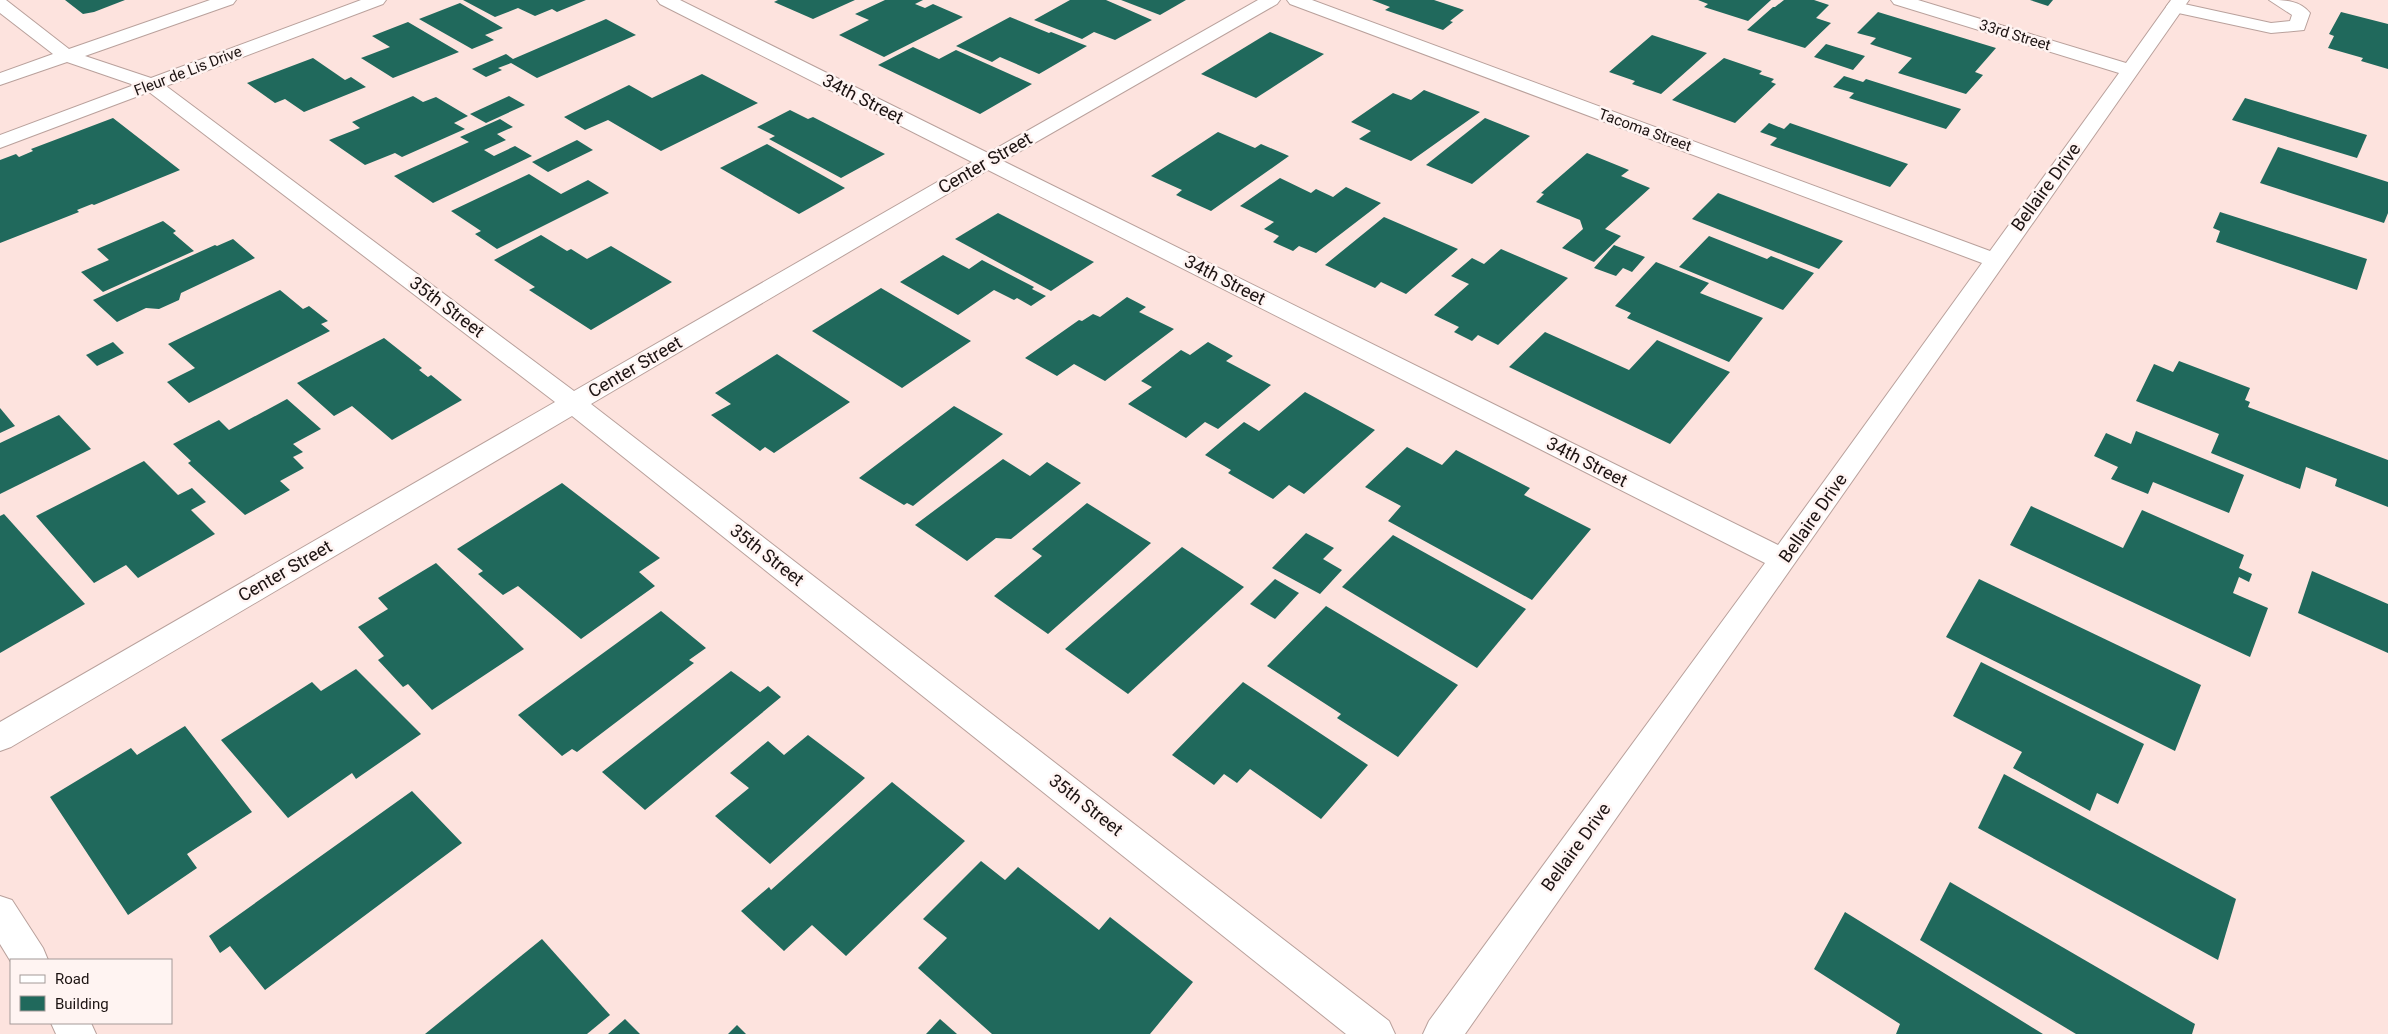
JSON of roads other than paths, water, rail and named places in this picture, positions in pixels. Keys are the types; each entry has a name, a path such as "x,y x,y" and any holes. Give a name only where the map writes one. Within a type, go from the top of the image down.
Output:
{"street":[{"path":"0,79 226,0"},
{"name":"Fleur de Lis Drive","path":"0,142 377,0"},
{"name":"34th Street","path":"666,0 1783,560"},
{"name":"Center Street","path":"0,738 988,161 1271,0"},
{"name":"Tacoma Street","path":"1296,0 1994,260"},
{"name":"33rd Street","path":"1900,0 2130,70"},
{"path":"2178,3 2271,28 2298,26 2301,13 2278,0"},
{"name":"Bellaire Drive","path":"1442,1034 1783,560 2178,3"},
{"name":"35th Street","path":"0,4 67,56 152,85 573,403 1376,1034"},
{"path":"0,912 29,959"}]}
